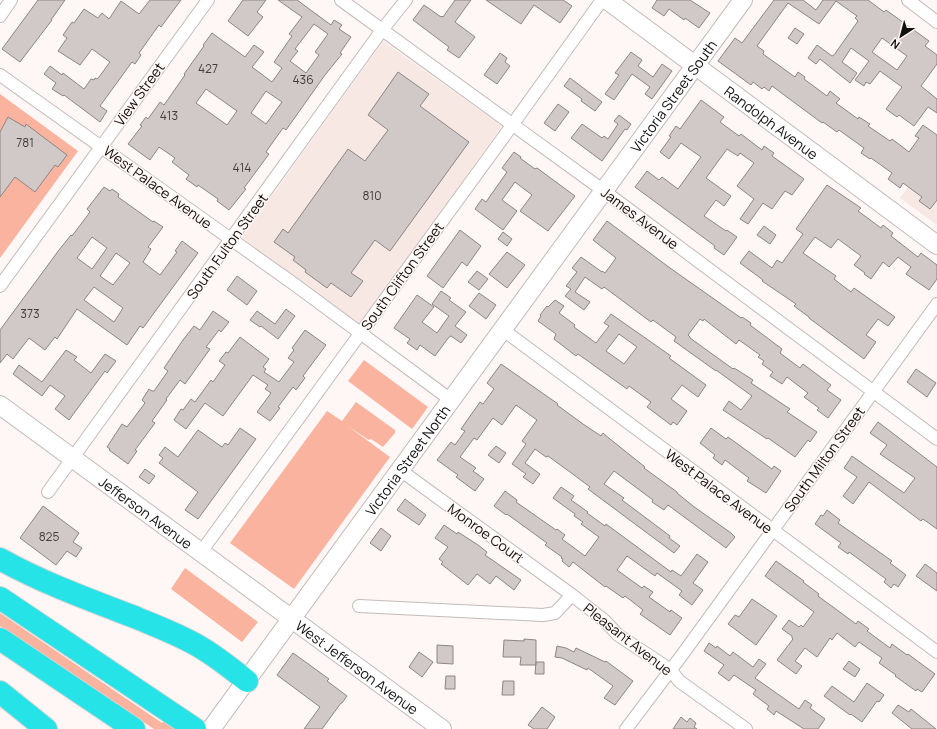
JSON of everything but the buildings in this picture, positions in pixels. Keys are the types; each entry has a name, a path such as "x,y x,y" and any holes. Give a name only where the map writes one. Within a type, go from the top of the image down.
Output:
{"highway":[{"path":"0,558 20,570 56,586 179,636 226,664 247,681"},
{"path":"0,598 187,724"},
{"path":"0,639 134,729"},
{"path":"0,692 46,729"}],"street":[{"path":"0,16 11,0"},
{"name":"View Street","path":"0,286 208,0"},
{"name":"James Avenue","path":"341,0 604,191 937,439"},
{"name":"South Fulton Street","path":"48,492 382,30 406,0"},
{"name":"South Clifton Street","path":"201,552 602,0"},
{"name":"Randolph Avenue","path":"607,0 937,245"},
{"name":"Victoria Street South","path":"604,191 743,0"},
{"path":"908,0 937,22"},
{"name":"West Palace Avenue","path":"0,75 294,284 451,400"},
{"name":"Victoria Street North","path":"211,729 604,191"},
{"name":"South Milton Street","path":"626,729 937,304"},
{"name":"West Palace Avenue","path":"502,329 937,652"},
{"name":"Jefferson Avenue","path":"0,405 292,620"},
{"name":"Monroe Court","path":"400,470 572,595"},
{"name":"Pleasant Avenue","path":"359,606 543,615 555,613 572,595 605,621 618,635 670,670 679,681 746,729"},
{"name":"West Jefferson Avenue","path":"292,620 442,729"}],"shaded area":[{"path":"383,41 502,126 359,326 240,240"},
{"path":"0,94 78,151 0,258"},
{"path":"937,147 937,225 900,198"},
{"path":"364,360 428,407 412,429 348,381"},
{"path":"356,402 395,430 395,433 383,447 349,427 390,457 294,589 230,543 327,411 342,421"},
{"path":"185,568 258,622 242,642 171,589"},
{"path":"0,613 162,723 165,719 176,727 174,729 154,729 0,626"}]}
